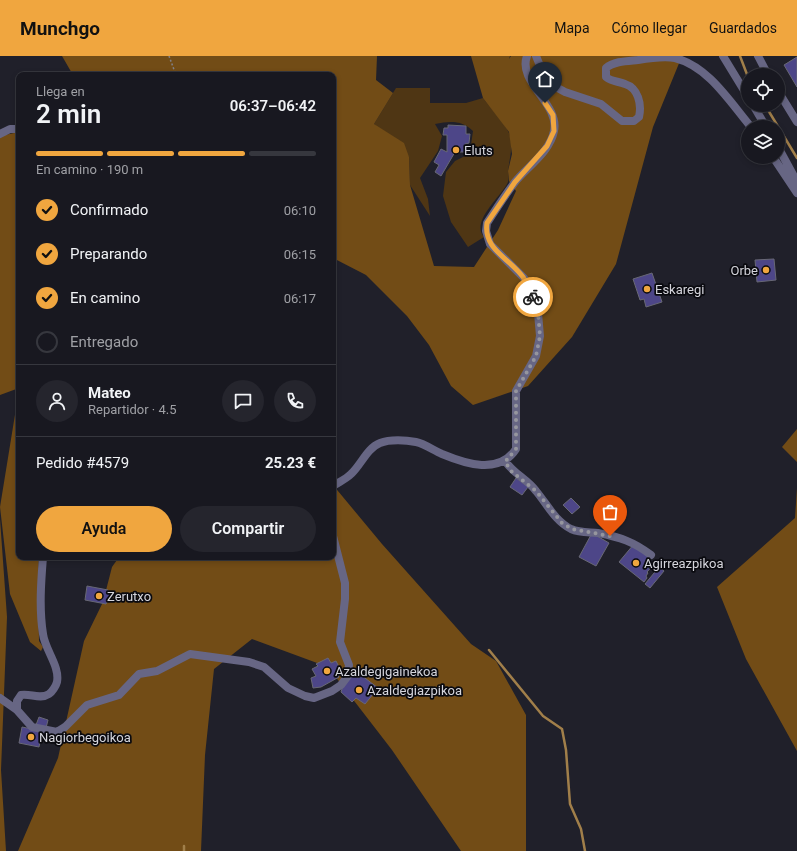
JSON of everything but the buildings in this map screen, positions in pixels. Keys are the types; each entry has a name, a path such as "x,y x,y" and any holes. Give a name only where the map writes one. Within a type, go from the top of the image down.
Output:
{"street":[{"path":"336,484 351,474 372,448 379,443 386,441 418,442 443,454 479,465 496,465 505,462 516,449 516,391 536,356 539,328 534,299 524,278 490,244 486,231 487,223 515,182 547,146 554,131 553,115 529,78 525,60 527,56"},
{"path":"536,56 543,73 554,86 565,92 601,104 622,121 634,121 639,116 640,102 637,94 626,84 610,80 606,77 606,68 609,65 622,62 654,58 674,58 693,65 714,83 745,120"},
{"path":"723,56 741,86"},
{"path":"758,56 764,68"},
{"path":"785,102 797,122"},
{"path":"0,134 10,129 16,129"},
{"path":"785,160 797,182"},
{"path":"778,164 797,193"},
{"path":"505,462 512,472 536,491 562,523 572,529 598,533 635,543 652,555"},
{"path":"0,698 17,710 32,727 58,732 87,705 119,695 139,674 157,670 190,654 249,662 264,666 288,688 305,696 314,698 332,691 341,685 347,677 349,665 340,642 346,599 345,583 336,548"},
{"path":"17,710 17,701 21,695 48,695 54,689 57,681 55,666 43,636 41,598 43,560"}],"path":[{"path":"169,56 175,72"}],"shaded area":[{"path":"62,56 377,56 376,80 393,93 374,124 404,143 409,157 410,185 434,266 474,267 498,230 516,191 509,181 508,171 512,154 509,132 483,98 471,56 510,56 509,59 511,56 682,56 653,127 616,264 572,337 528,386 473,405 451,386 429,345 407,316 366,275 336,260 336,72 71,72"},
{"path":"396,88 430,88 430,103 466,103 483,98 509,133 511,148 508,182 484,216 481,224 481,231 484,237 468,247 451,222 443,196 446,172 455,161 467,155 471,145 473,131 469,127 456,122 435,124 442,136 438,151 420,178 428,199 430,216 410,185 409,157 374,124"},
{"path":"16,133 16,389 0,395 0,136"},
{"path":"16,408 16,560 39,560 39,641 43,647 41,651 30,642 10,594 0,507"},
{"path":"797,429 797,462 782,447"},
{"path":"797,488 797,751 746,659 717,587 795,518"},
{"path":"336,489 382,544 471,644 496,661 526,715 526,851 461,851 392,750 328,667 252,639 214,669 205,755 201,851 18,851 58,758 84,641 103,602 112,567 117,560 336,560"},
{"path":"0,519 7,617 1,770 6,851 0,851"}],"waterway":[{"path":"740,56 745,68"},
{"path":"769,112 797,158"},
{"path":"489,650 543,716 562,729 566,750 570,804 581,829 585,851"},
{"path":"184,846 184,851"}],"way so far":[{"path":"533,297 538,313 540,336 536,356 516,391 516,449 512,456 505,462 512,472 530,484 562,523 572,529 583,532 598,533 610,536"}],"place":[{"name":"Eluts","path":"456,150"},
{"name":"Orbe","path":"766,270"},
{"name":"Eskaregi","path":"647,289"},
{"name":"Agirreazpikoa","path":"636,563"},
{"name":"Zerutxo","path":"99,596"},
{"name":"Azaldegigainekoa","path":"327,671"},
{"name":"Azaldegiazpikoa","path":"359,690"},
{"name":"Nagiorbegoikoa","path":"31,737"}],"route":[{"path":"533,297 524,278 508,260 490,244 486,231 487,223 515,182 547,146 554,131 553,115 545,103"}]}
